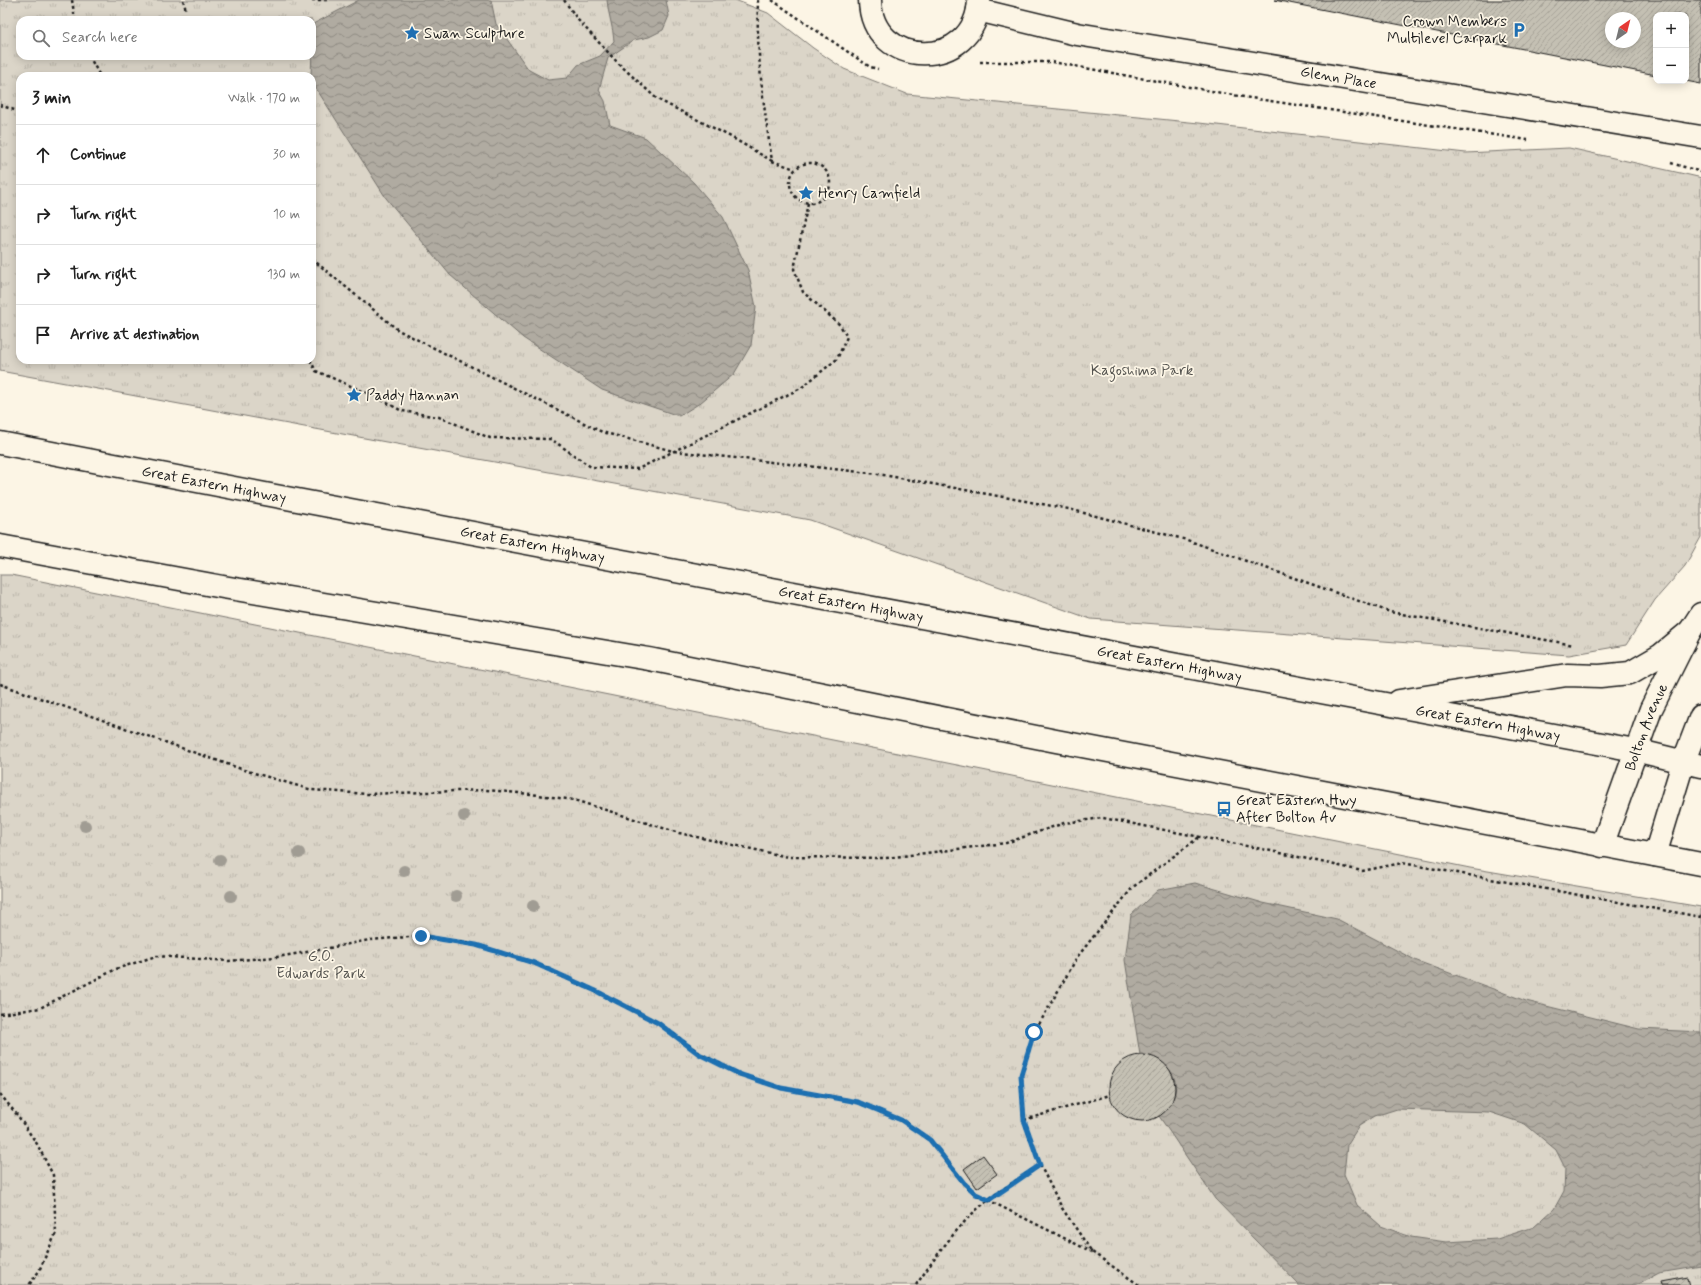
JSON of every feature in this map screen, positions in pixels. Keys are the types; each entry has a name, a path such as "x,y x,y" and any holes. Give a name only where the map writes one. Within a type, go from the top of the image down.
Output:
{"main road":[{"path":"868,1 873,19 882,34 895,46 912,53 930,54 946,50 961,40 972,27 979,5"},
{"name":"Glenn Place","path":"979,5 1077,34 1701,136"},
{"name":"Great Eastern Highway","path":"0,443 265,494 1635,750 1692,764"},
{"path":"0,546 224,587 649,659 1056,741 1701,864"},
{"path":"1380,703 1567,675 1600,676 1630,673 1661,655 1696,623"},
{"name":"Bolton Avenue","path":"1602,846 1635,750 1651,709 1696,623"},
{"path":"1655,855 1692,764 1701,716"}],"path":[{"path":"72,0 74,16"},
{"path":"183,0 186,10"},
{"path":"312,0 328,0"},
{"path":"564,0 578,20 618,63 657,99 731,137 772,161 795,169"},
{"path":"758,0 757,29 759,73 772,161"},
{"path":"772,0 870,67 884,71"},
{"path":"91,60 98,72"},
{"path":"973,62 1052,62 1244,97 1533,140"},
{"path":"0,105 16,111"},
{"path":"1664,161 1701,172"},
{"path":"814,163 826,170 830,183 826,196 821,200 808,203 796,198 790,187 792,174 795,169 801,165 814,163"},
{"path":"312,364 316,371 374,396 402,411 439,417 490,438 551,439 590,467 638,469 801,388 837,359 847,337 840,325 803,292 794,268 808,203"},
{"path":"316,262 398,330 602,432 673,451 878,474 1069,509 1187,540 1390,612 1578,646"},
{"path":"0,684 244,770 312,790 367,794 486,790 574,800 679,833 788,857 886,858 1006,843 1064,823 1103,818 1199,838 1262,849 1362,871 1402,863 1701,917"},
{"path":"1092,1252 1062,1208 1040,1165 1024,1120 1021,1075 1034,1032 1078,956 1133,887 1199,838"},
{"path":"0,1014 40,1008 116,969 156,956 229,961 319,950 369,940 421,936 476,945 534,963 598,992 658,1023 699,1054 739,1074 781,1088 858,1102 901,1120 930,1140 964,1183 976,1194 1092,1252 1139,1285"},
{"path":"0,1094 18,1116 37,1144 53,1175 56,1234 39,1271 28,1285"},
{"path":"1024,1120 1110,1095"},
{"path":"916,1285 955,1232 972,1214 989,1200 1040,1165"}],"green space":[{"name":"Kagoshima Park","path":"0,0 735,0 768,13 813,48 844,69 907,94 1199,123 1466,153 1569,148 1701,178 1701,537 1685,566 1655,600 1626,645 1569,655 1091,619 810,520 0,371"},
{"name":"G.O. Edwards Park","path":"0,575 11,575 1470,868 1701,907 1701,1285 0,1285"}],"water":[{"path":"359,0 491,0 496,24 529,70 548,80 567,78 578,65 600,56 614,41 607,0 666,0 669,16 663,30 649,37 634,40 608,58 599,90 605,101 610,125 646,138 694,183 723,217 748,270 756,307 751,345 734,374 700,403 679,416 602,390 523,338 450,275 386,198 316,88 316,72 311,72 312,60 316,60 316,22"},
{"path":"1195,883 1263,903 1337,919 1417,961 1526,1001 1639,1029 1701,1032 1701,1266 1659,1273 1637,1285 1299,1285 1215,1199 1159,1116 1168,1107 1174,1097 1176,1088 1174,1078 1170,1070 1162,1063 1152,1058 1140,1055 1125,960 1131,915 1158,890","holes":["1397,1109 1489,1112 1525,1124 1556,1150 1565,1168 1564,1191 1554,1209 1534,1227 1497,1239 1446,1242 1411,1237 1381,1226 1357,1205 1344,1174 1347,1145 1359,1126 1375,1116"]}],"building":[{"name":"Crown Members Multilevel Carpark","path":"1274,0 1701,0 1701,84 1689,82 1689,12 1653,12 1653,74"},
{"path":"1142,1055 1155,1058 1165,1065 1172,1075 1175,1088 1172,1101 1165,1111 1155,1118 1142,1121 1129,1118 1119,1111 1112,1101 1109,1088 1112,1075 1119,1065 1129,1058"},
{"path":"983,1155 997,1174 977,1188 964,1169"},
{"path":"1688,1277 1690,1285 1662,1285 1661,1282"}],"place":[{"name":"Crown Members Multilevel Carpark","path":"1519,30"},
{"name":"Swan Sculpture","path":"412,33"},
{"name":"Henry Camfield","path":"806,193"},
{"name":"Paddy Hannan","path":"354,395"},
{"name":"Great Eastern Hwy After Bolton Av","path":"1224,809"}],"route":[{"path":"421,936 476,945 534,963 598,992 658,1023 699,1054 739,1074 781,1088 858,1102 901,1120 930,1140 964,1183 976,1194 989,1200 1040,1165 1024,1120 1021,1075 1034,1032"}]}
